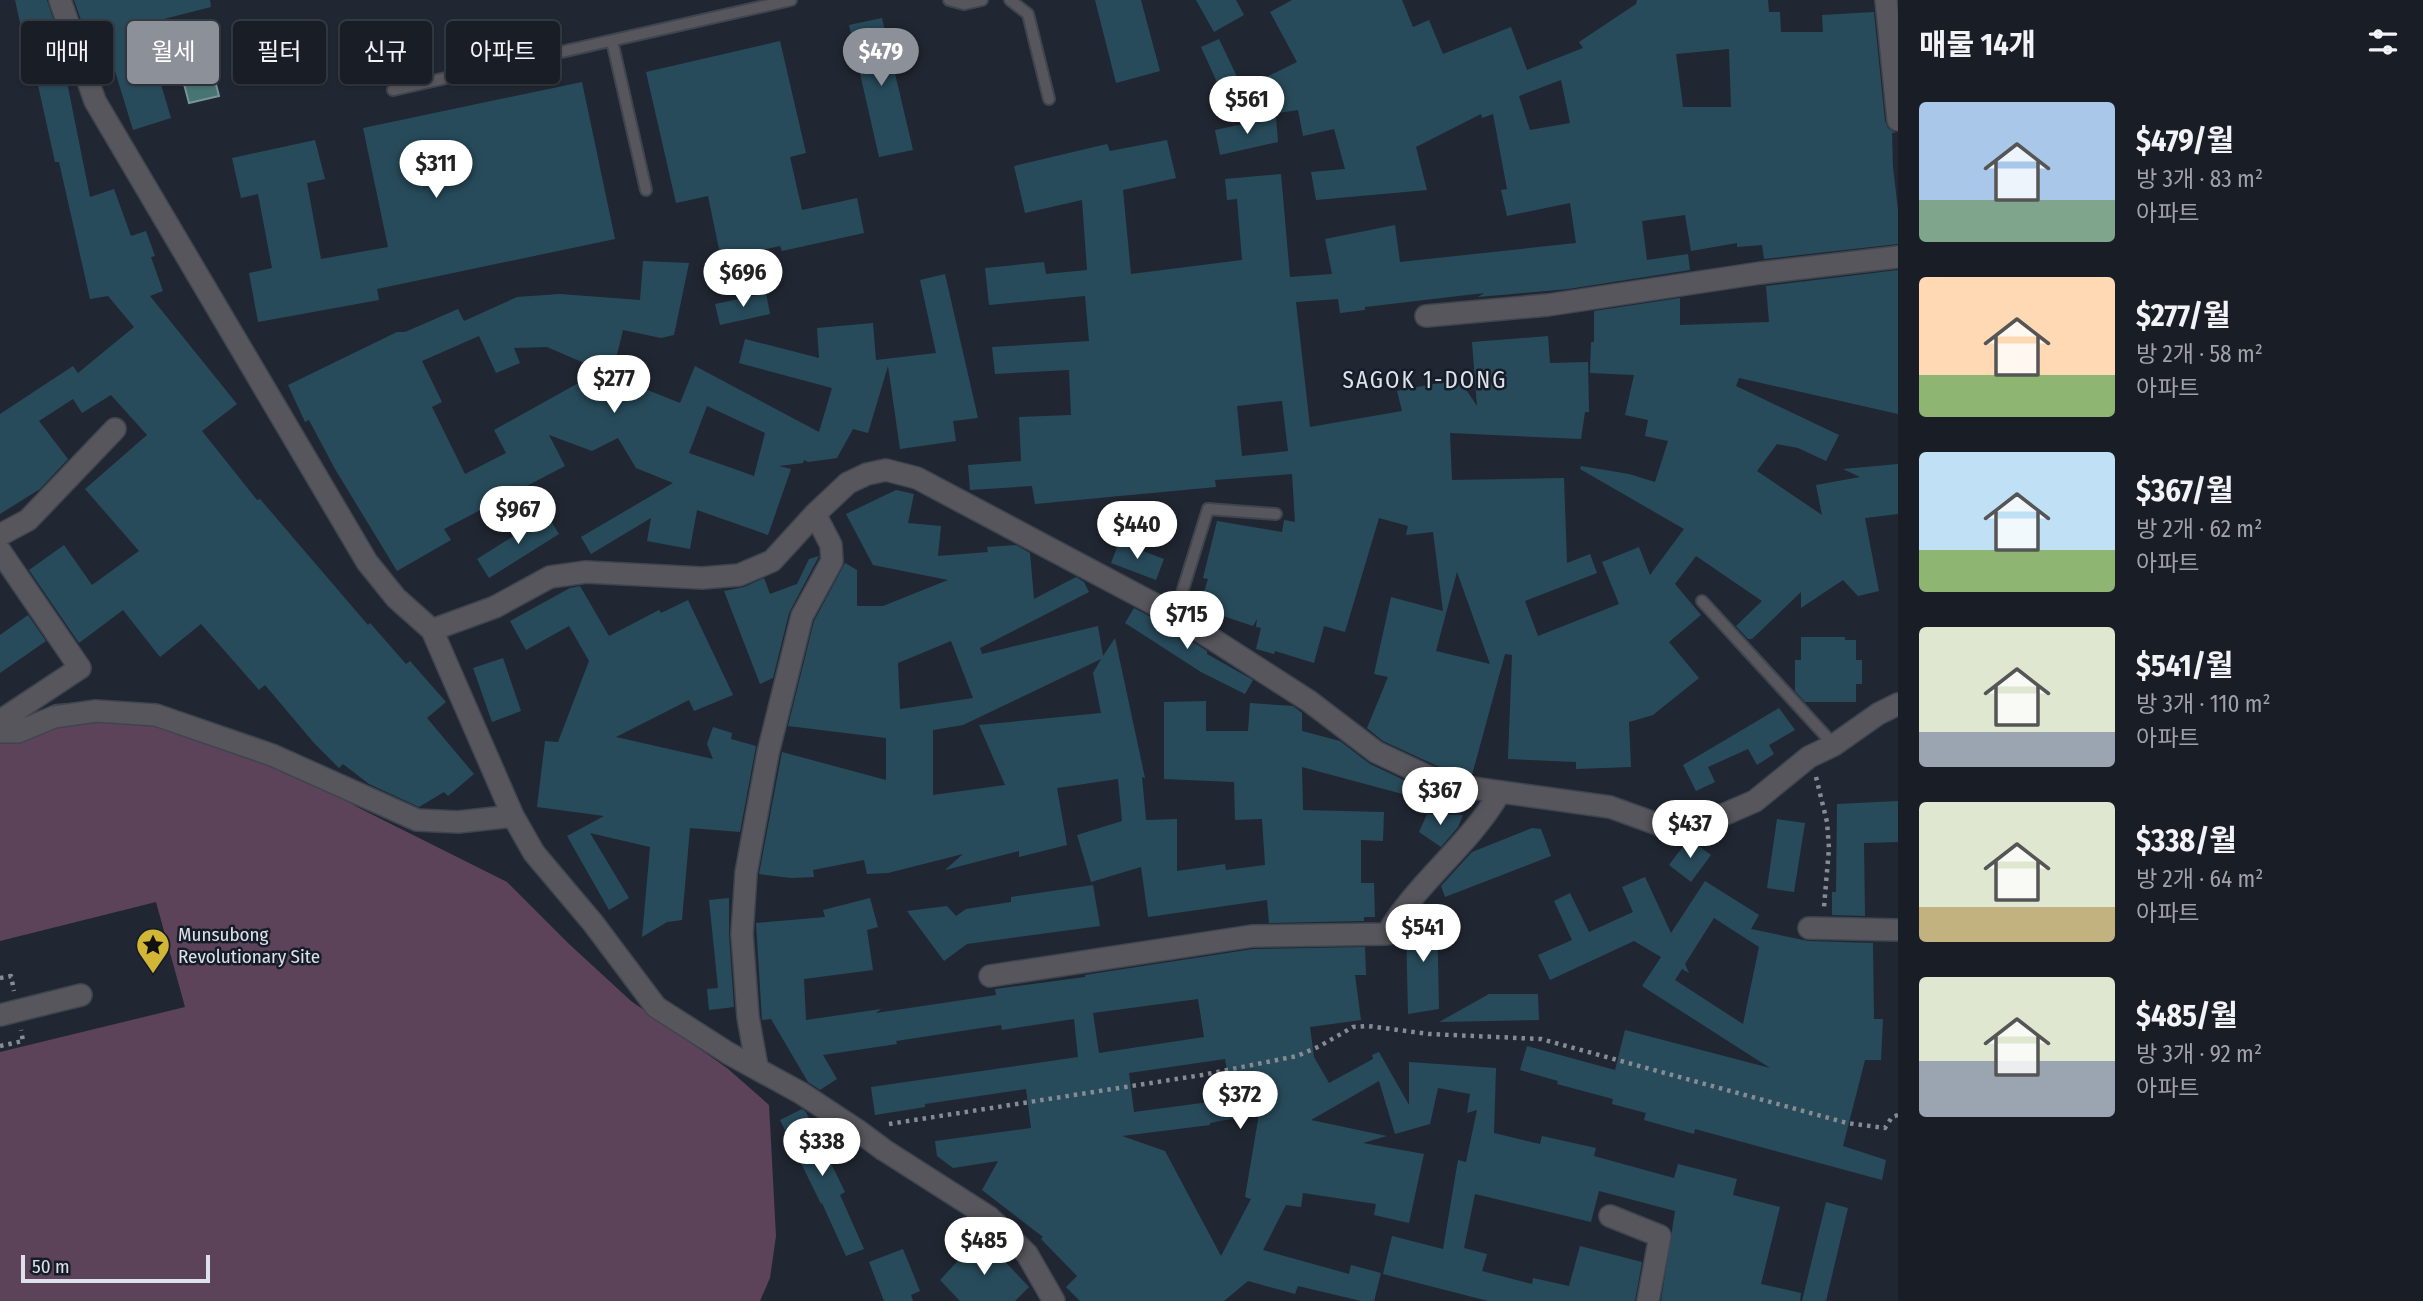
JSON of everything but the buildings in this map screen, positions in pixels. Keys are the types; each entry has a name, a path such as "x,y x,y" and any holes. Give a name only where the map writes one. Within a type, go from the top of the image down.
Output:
{"street":[{"path":"60,0 94,101 367,562 396,598 432,630 513,816 534,853 593,923 656,1007 857,1130 989,1217 1027,1254 1054,1301"},
{"path":"1886,0 1898,120"},
{"path":"1426,316 1548,305 1760,273 1898,257"},
{"path":"0,535 28,520 115,429"},
{"path":"432,630 495,607 551,577 586,572 702,578 739,575 772,561 848,483 867,474 886,470 904,472 1175,615 1309,701 1376,752 1444,784 1610,807 1668,828 1693,828 1755,801 1809,757 1834,745 1878,714 1898,704"},
{"path":"757,1067 748,1017 742,934 747,873 768,753 802,616 832,561 831,545 815,514"},
{"path":"0,551 80,667 0,721"},
{"path":"0,732 18,732 54,717 96,711 156,715 272,755 417,820 458,822 513,816"},
{"path":"990,976 1252,936 1387,934 1400,913 1485,819 1500,792"},
{"path":"1816,928 1898,930"},
{"path":"0,1015 81,995"},
{"path":"1609,1216 1660,1236 1648,1301"}],"lane":[{"path":"393,90 791,0"},
{"path":"949,0 964,4 982,0"},
{"path":"1010,0 1028,14 1049,99"},
{"path":"612,41 646,190"},
{"path":"1175,615 1208,509 1276,514"},
{"path":"1702,601 1834,745"}],"path":[{"path":"1809,757 1821,795 1829,848 1816,928"},
{"path":"857,1130 1202,1075 1297,1056 1353,1027 1368,1026 1429,1034 1541,1039 1847,1123 1885,1128 1892,1117 1898,1115"}],"shaded area":[{"path":"184,84 216,84 219,96 189,103"},
{"path":"95,701 261,749 359,808 507,882 631,1001 727,1068 769,1105 776,1236 770,1278 760,1301 0,1301 0,1052 185,1007 156,902 0,941 0,735 54,704"}],"place":[{"name":"Munsubong Revolutionary Site","path":"153,975"}],"district":[{"name":"SAGOK 1-DONG","path":"1425,380"}]}
